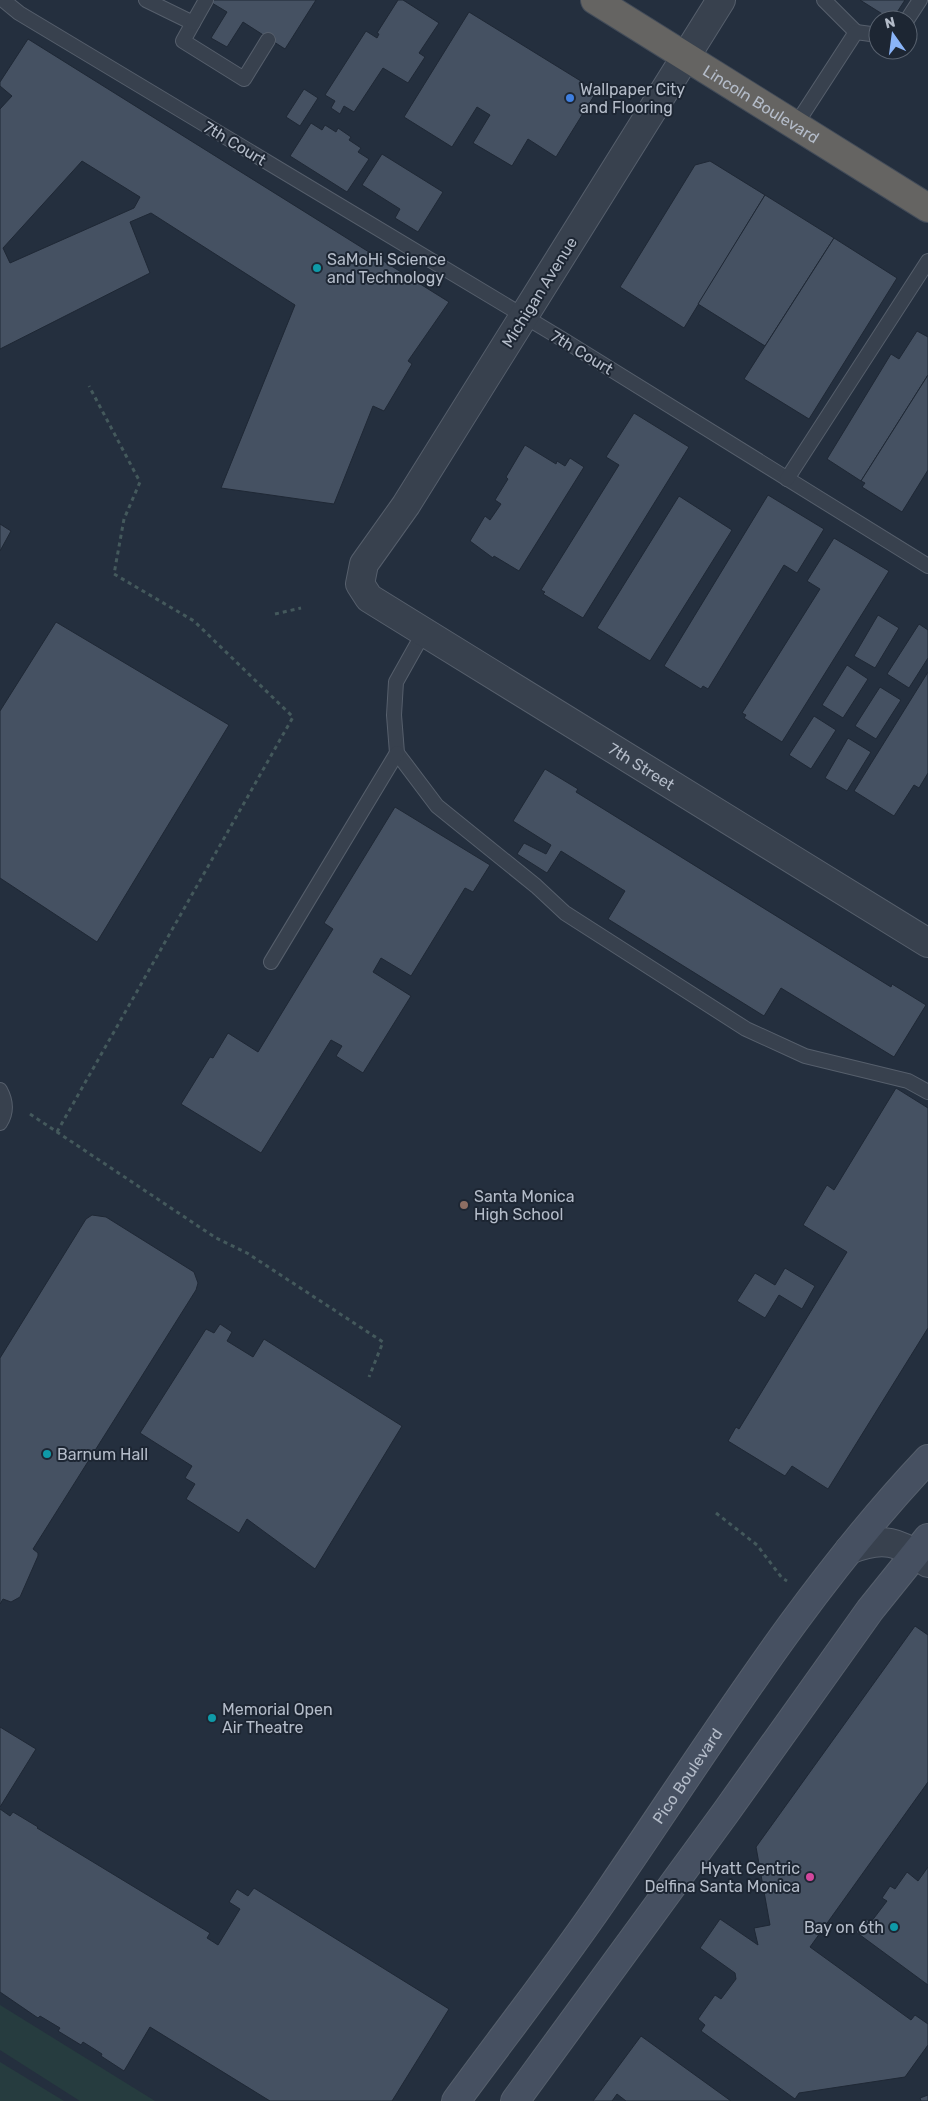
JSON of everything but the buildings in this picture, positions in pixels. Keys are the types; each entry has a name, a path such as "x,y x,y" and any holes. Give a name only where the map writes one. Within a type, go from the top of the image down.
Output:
{"highway":[{"name":"Lincoln Boulevard","path":"595,0 928,208"}],"main road":[{"name":"Pico Boulevard","path":"456,2101 610,1890 736,1704 849,1550 928,1459"},
{"path":"514,2101 628,1942 726,1812 870,1610 924,1551"}],"street":[{"name":"Michigan Avenue","path":"360,584 364,564 406,505 722,0"},
{"name":"7th Street","path":"360,584 370,598 928,943"},
{"path":"849,1550 866,1543 879,1541 924,1551"}],"lane":[{"name":"7th Court","path":"3,0 28,18 524,318 562,339 928,566"},
{"path":"146,0 193,23"},
{"path":"206,0 183,41 244,79 268,40"},
{"path":"824,0 856,32 868,34"},
{"path":"796,126 856,32"},
{"path":"788,479 908,296 928,261"},
{"path":"424,632 396,682 394,715 397,753 437,806 565,913 738,1023 805,1056 908,1082 928,1092"},
{"path":"271,962 397,753"},
{"path":"0,1123 4,1117 3,1095"}],"path":[{"path":"57,1132 293,717 194,620 114,574 124,519 140,482 89,386"},
{"path":"276,614 301,608"},
{"path":"3,1095 216,1238 247,1253 383,1342 369,1378"},
{"path":"716,1513 757,1545 782,1578 791,1584"}],"green space":[{"path":"0,2005 155,2101 80,2101 0,2050"},
{"path":"0,2062 64,2101 0,2101"}],"place":[{"name":"Wallpaper City and Flooring","path":"570,98"},
{"name":"SaMoHi Science and Technology","path":"317,268"},
{"name":"Santa Monica High School","path":"464,1205"},
{"name":"Barnum Hall","path":"47,1454"},
{"name":"Memorial Open Air Theatre","path":"212,1718"},
{"name":"Hyatt Centric Delfina Santa Monica","path":"810,1877"},
{"name":"Bay on 6th","path":"894,1927"}]}
